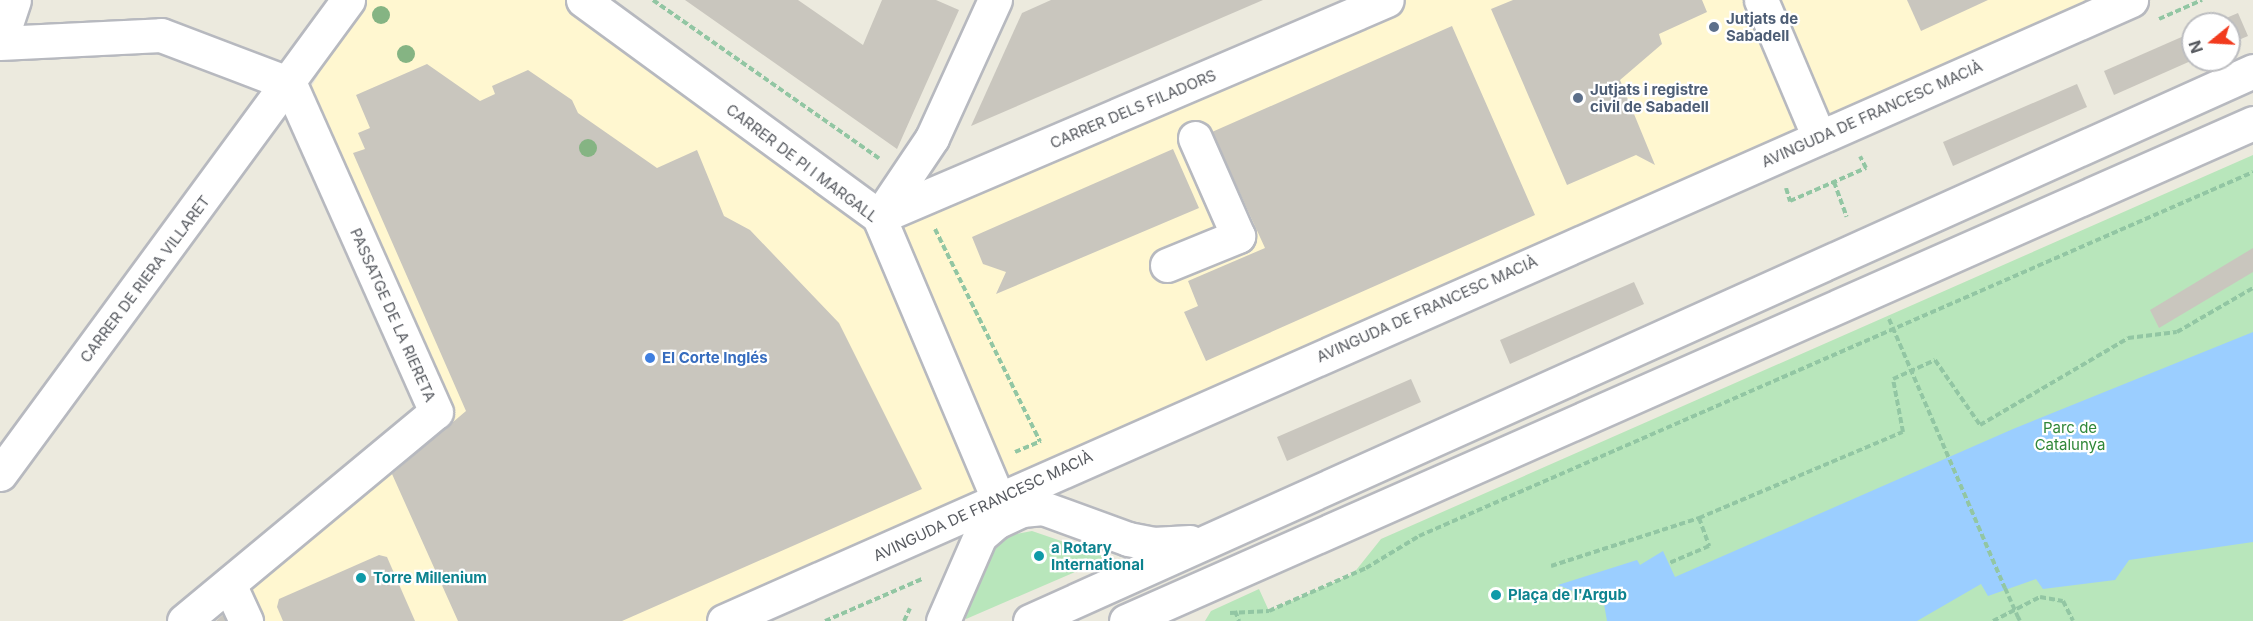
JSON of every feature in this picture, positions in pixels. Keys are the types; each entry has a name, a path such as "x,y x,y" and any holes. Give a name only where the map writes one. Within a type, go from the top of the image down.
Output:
{"street":[{"path":"14,0 0,42 161,35 290,84"},
{"name":"CARRER DE RIERA VILLARET","path":"0,474 290,84 348,0"},
{"name":"CARRER DE PI I MARGALL","path":"583,0 879,218 1002,507"},
{"path":"879,218 932,138 995,0"},
{"name":"CARRER DELS FILADORS","path":"879,218 1387,0"},
{"path":"1761,0 1819,137"},
{"name":"AVINGUDA DE FRANCESC MACIÀ","path":"724,621 942,528 1002,507 1819,137 2132,0"},
{"name":"AVINGUDA DE FRANCESC MACIÀ","path":"1030,621 2253,71"},
{"name":"PASSATGE DE LA RIERETA","path":"184,621 436,411 290,84"},
{"path":"1126,621 1173,615 1221,579 2253,123"},
{"path":"1167,265 1238,236 1195,138"},
{"name":"AVINGUDA DE FRANCESC MACIÀ","path":"1002,507 1043,508 1128,539 1153,544 1210,539"},
{"name":"AVINGUDA DE FRANCESC MACIÀ","path":"943,621 980,536 1002,507"},
{"name":"AVINGUDA DE FRANCESC MACIÀ","path":"1128,539 1141,548 1152,566 1173,615"},
{"path":"230,584 246,621"}],"path":[{"path":"1221,616 1269,611 1366,568 1419,536 1892,327 2253,172"},
{"path":"1551,566 1699,518 1903,432 1893,380 1935,360 1980,425 2128,338 2177,332 2253,288"},
{"path":"1892,327 2019,619"},
{"path":"1669,563 1709,546 1699,518"},
{"path":"825,621 922,579"},
{"path":"1992,621 2040,597 2063,601 2073,621"},
{"path":"1235,613 1239,621"}],"shaded area":[{"path":"361,0 583,0 879,217 1387,0 2129,0 724,621 241,621 232,601 436,411 305,98"}],"green space":[{"name":"Parc de Catalunya","path":"2253,155 2253,621 1205,621 1211,611 1259,589 1269,611 1353,574 1381,539"},
{"path":"1032,531 1102,555 1103,560 966,619 963,613 989,551 1011,535"}],"water":[{"path":"2253,332 2253,542 2129,560 2115,580 2043,589 2036,579 1988,596 1981,584 1917,621 1607,621 1604,604 1558,585 1637,560 1640,565 1663,551 1675,577 2013,429"}],"building":[{"path":"685,0 798,0 863,45 882,0 936,0 959,10 897,149"},
{"path":"1051,0 1263,0 971,126 1022,13"},
{"name":"Jutjats i registre civil de Sabadell","path":"1513,0 1702,0 1707,12 1659,34 1662,44 1620,80 1655,165 1636,155 1567,185 1491,9"},
{"path":"1907,0 1988,0 1921,31"},
{"path":"2241,20 2248,36 2241,39"},
{"path":"1452,26 1535,215 1206,361 1184,312 1198,306 1188,281 1265,248 1212,132"},
{"path":"2181,37 2181,65 2114,95 2104,71"},
{"name":"El Corte Inglés","path":"427,64 480,101 495,94 492,86 528,70 572,100 578,113 657,168 697,150 724,216 750,230 839,323 922,489 622,621 458,621 392,474 466,411 353,153 365,149 358,133 370,128 356,95"},
{"path":"2077,84 2087,107 1953,166 1943,142"},
{"path":"1173,149 1199,208 996,294 1006,272 983,264 972,237"},
{"path":"2253,248 2253,272 2159,328 2150,310"},
{"path":"1634,282 1644,304 1510,364 1500,340"},
{"path":"1411,379 1421,402 1287,461 1277,437"},
{"name":"Torre Millenium","path":"379,555 387,557 415,621 283,621 277,607 279,599"},
{"path":"232,607 238,621 216,621"}],"place":[{"name":"Jutjats de Sabadell","path":"1714,27"},
{"name":"Jutjats i registre civil de Sabadell","path":"1578,98"},
{"name":"El Corte Inglés","path":"650,358"},
{"name":"a Rotary International","path":"1039,556"},
{"name":"Torre Millenium","path":"361,578"},
{"name":"Plaça de l'Argub","path":"1496,595"}]}
